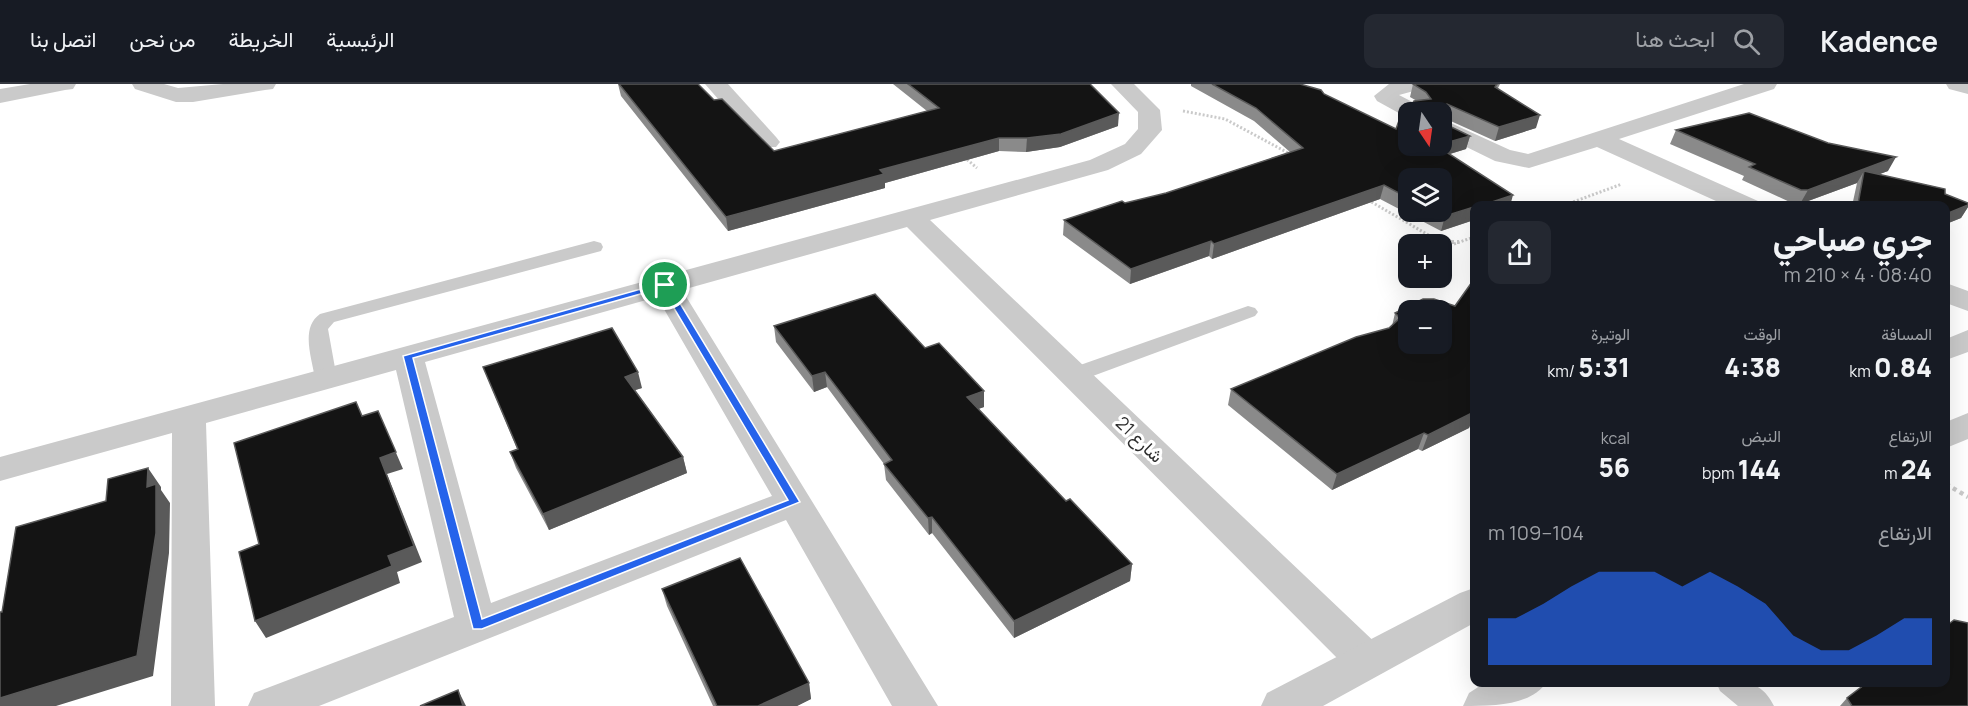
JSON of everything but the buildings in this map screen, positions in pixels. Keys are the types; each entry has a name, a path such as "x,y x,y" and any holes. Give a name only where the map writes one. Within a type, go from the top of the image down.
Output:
{"street":[{"path":"0,96 65,84"},
{"path":"143,84 176,95 193,95 265,84"},
{"path":"716,84 768,142"},
{"path":"0,469 1099,165 1133,149 1150,130 1149,110 1122,84"},
{"path":"1398,103 1385,96 1392,90 1413,84"},
{"path":"1452,131 1503,156 1529,161 1766,84"},
{"path":"1957,84 1968,88"},
{"path":"1599,139 1738,201"},
{"name":"شارع 21","path":"912,217 1367,661"},
{"path":"665,285 916,706"},
{"path":"1950,294 1968,302"},
{"path":"1950,349 1968,339"},
{"path":"408,356 477,626"},
{"path":"189,417 193,706"},
{"path":"1950,435 1968,424"},
{"path":"270,706 794,502"},
{"path":"1283,706 1470,606"},
{"path":"1485,706 1517,687"}],"lane":[{"path":"326,379 318,329 320,323 327,318 594,248"},
{"path":"1074,375 1248,312"},
{"path":"1737,687 1759,706"}],"path":[{"path":"1149,110 1192,112 1225,119 1296,158"},
{"path":"962,155 1005,192"},
{"path":"1576,201 1665,168"},
{"path":"1366,199 1437,240 1453,244 1470,238"},
{"path":"1950,486 1968,497"}],"route":[{"path":"665,285 794,502 477,626 408,356 665,285"}]}
